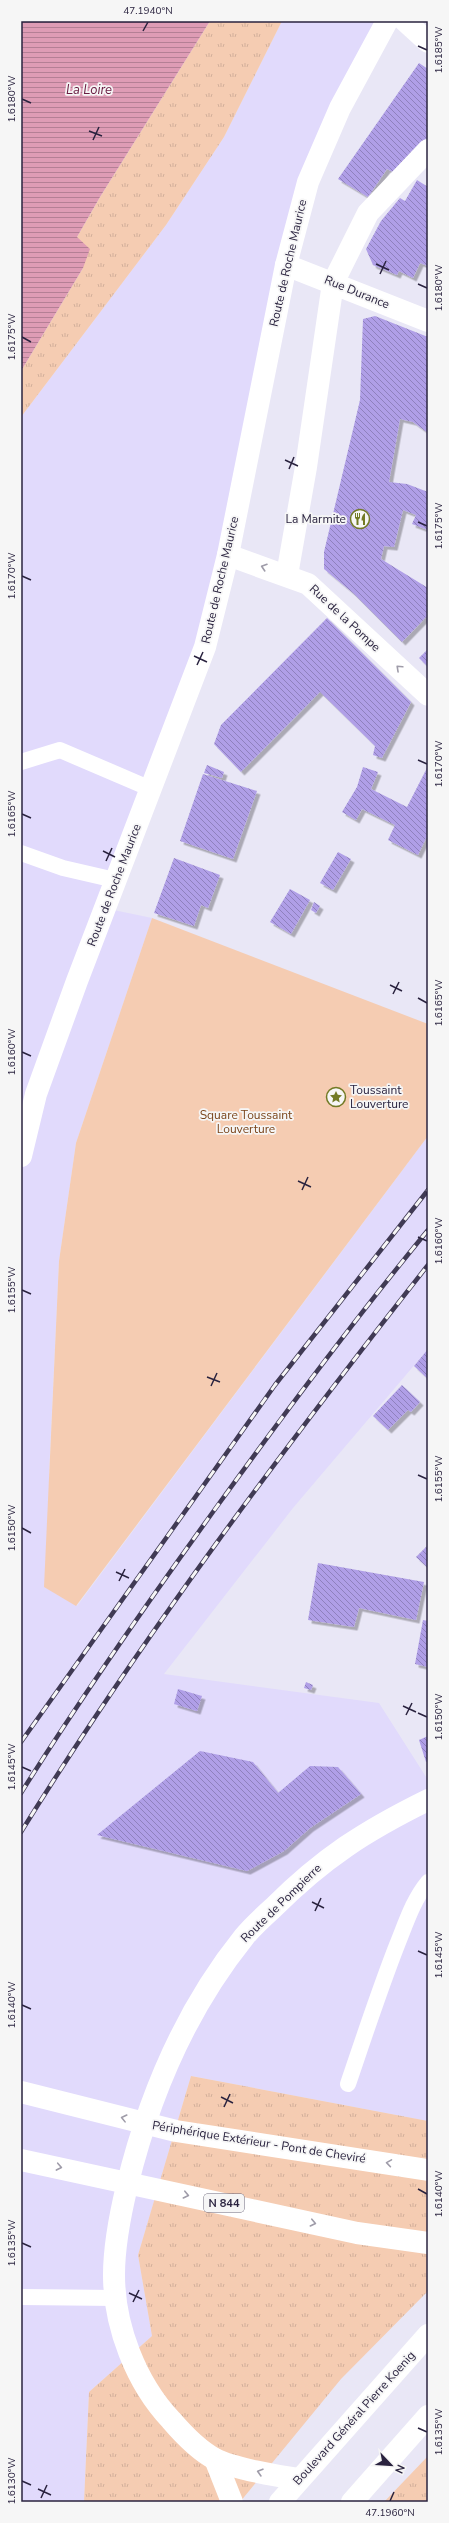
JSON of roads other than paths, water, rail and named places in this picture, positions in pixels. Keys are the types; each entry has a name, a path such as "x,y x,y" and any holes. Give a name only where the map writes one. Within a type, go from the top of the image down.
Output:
{"main road":[{"name":"Route de Roche Maurice","path":"21,1156 36,1094 115,880 205,647 228,555 286,265 308,182 340,108 387,21"},
{"path":"287,575 306,468 333,283 368,213 428,150"},
{"name":"Rue Durance","path":"286,265 428,321"},
{"name":"Rue de la Pompe","path":"228,555 287,575 308,584 428,695"},
{"name":"Route de Pompierre","path":"298,2479 271,2475 215,2459 187,2437 158,2406 134,2367 119,2319 114,2276 119,2221 132,2165 149,2113 175,2047 204,1992 245,1936 286,1895 332,1854 378,1824 428,1800"},
{"name":"Périphérique Extérieur - Pont de Cheviré","path":"21,2092 176,2131 428,2170"},
{"name":"N 844","path":"21,2160 357,2233 428,2243"},
{"name":"Boulevard Général Pierre Koenig","path":"280,2502 298,2479 428,2335"},
{"path":"352,2502 428,2416"},
{"path":"215,2459 232,2502"}],"lane":[{"path":"21,762 60,750 151,789"},
{"path":"21,853 63,868 115,880"},
{"path":"348,2084 393,1955 419,1892 428,1882"},
{"path":"21,2297 116,2298"}],"water":[{"name":"La Loire","path":"21,21 210,21 100,197 77,237 90,249 83,268 21,371"}],"railway":[{"path":"21,1742 275,1385 428,1190"},
{"path":"21,1793 68,1719 117,1647 218,1505 321,1366 428,1230"},
{"path":"21,1832 68,1758 166,1614 268,1473 428,1265"}],"place":[{"name":"La Marmite","path":"360,519"},
{"name":"Toussaint Louverture","path":"336,1097"}],"park label":[{"name":"Square Toussaint Louverture","path":"246,1122"}]}
